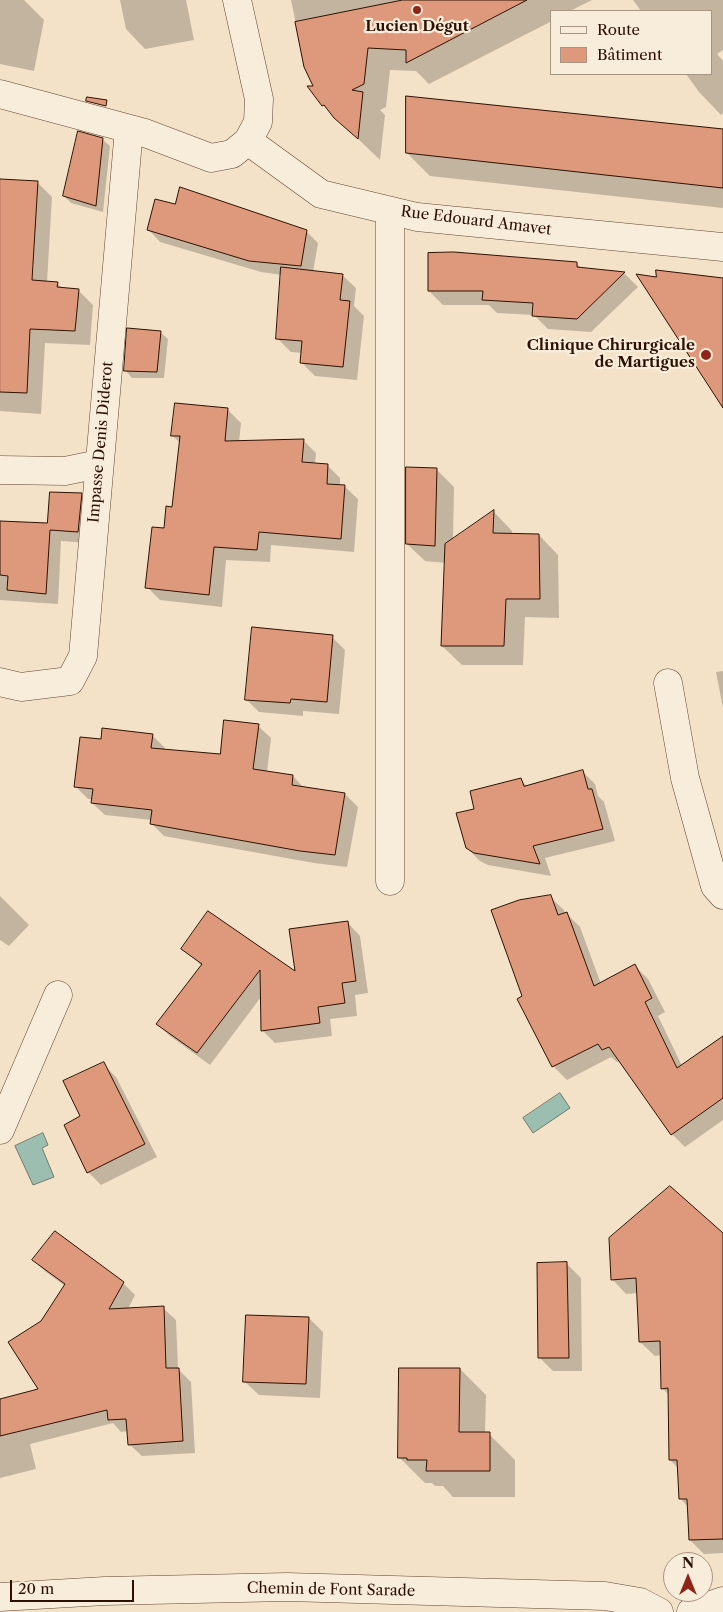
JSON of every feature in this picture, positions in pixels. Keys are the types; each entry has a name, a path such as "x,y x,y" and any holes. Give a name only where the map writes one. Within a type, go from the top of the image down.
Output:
{"street":[{"path":"0,94 146,133 211,158 232,154 248,141 258,122 259,98 237,0"},
{"name":"Impasse Denis Diderot","path":"0,682 21,688 70,681 83,656 128,129"},
{"name":"Rue Edouard Amavet","path":"248,141 320,194 390,211 417,217 723,247"},
{"path":"390,211 390,881"},
{"path":"0,470 65,471 99,464"},
{"path":"668,683 685,778 715,886 723,895"},
{"path":"0,1130 58,995"},
{"name":"Chemin de Font Sarade","path":"0,1596 105,1591 287,1587 605,1596 640,1602 659,1612"},
{"path":"691,1612 723,1601"}],"shaded area":[{"path":"560,1093 570,1108 533,1133 523,1118"},
{"path":"43,1133 48,1145 42,1148 54,1177 33,1185 15,1146"}],"building":[{"path":"403,0 527,0 406,63 406,50 368,48 364,84 352,90 363,92 358,139 334,118 324,105 322,106 307,86 313,86 304,67 295,22"},
{"path":"406,96 723,129 723,188 406,153"},
{"path":"87,97 107,100 106,106 86,101"},
{"path":"78,131 103,138 96,206 63,196"},
{"path":"0,179 38,181 32,280 58,282 57,287 79,289 75,331 30,329 27,393 0,392"},
{"path":"180,187 307,230 301,266 249,261 147,230 155,199 175,204"},
{"path":"454,252 577,262 577,267 625,272 577,319 532,316 533,303 482,300 483,291 428,291 428,253"},
{"path":"281,267 343,274 340,300 350,301 343,367 300,363 302,341 276,339"},
{"name":"Clinique Chirurgicale de Martigues","path":"656,270 723,278 723,408 636,274 656,277"},
{"path":"127,328 161,331 157,372 124,371"},
{"path":"175,403 228,408 225,441 304,439 302,462 328,464 327,484 345,485 341,539 259,532 257,550 214,547 209,595 145,588 152,527 164,528 166,506 172,507 180,436 171,436"},
{"path":"406,467 437,468 435,546 406,544"},
{"path":"50,492 82,493 78,532 50,530 46,594 7,590 8,576 0,575 0,521 47,523"},
{"path":"494,510 493,533 539,534 540,599 506,599 504,646 441,646 445,544"},
{"path":"252,627 333,635 327,702 291,699 290,703 245,700"},
{"path":"224,720 259,724 253,769 293,775 292,785 345,793 335,855 300,851 150,824 152,810 91,803 93,789 74,787 80,737 101,739 102,728 153,734 151,748 220,754"},
{"path":"583,770 588,789 592,789 603,829 533,846 540,864 474,853 466,848 456,813 474,809 470,791 521,778 524,786"},
{"path":"551,895 558,915 567,912 594,986 635,964 652,998 645,1002 677,1068 723,1036 723,1098 671,1135 609,1047 602,1050 598,1044 552,1067 517,999 522,996 491,910 519,900"},
{"path":"208,911 295,971 289,929 348,921 356,981 342,983 345,1003 318,1007 320,1023 261,1031 260,970 197,1053 156,1024 202,964 181,949"},
{"path":"104,1062 145,1144 87,1173 64,1125 80,1116 63,1081"},
{"path":"670,1186 723,1233 723,1539 689,1540 687,1499 679,1499 677,1460 669,1460 668,1388 661,1389 660,1341 639,1342 636,1278 611,1280 609,1238"},
{"path":"55,1231 124,1282 109,1309 164,1306 166,1368 179,1368 183,1441 128,1445 126,1419 108,1420 107,1410 0,1436 0,1399 38,1389 8,1342 41,1321 65,1284 32,1260"},
{"path":"567,1262 569,1358 538,1358 537,1263"},
{"path":"246,1315 309,1317 306,1384 243,1382"},
{"path":"399,1368 460,1368 459,1432 490,1432 490,1471 426,1471 427,1460 398,1458"}],"place":[{"name":"Lucien Dégut","path":"417,10"},
{"name":"Clinique Chirurgicale de Martigues","path":"706,355"}]}
